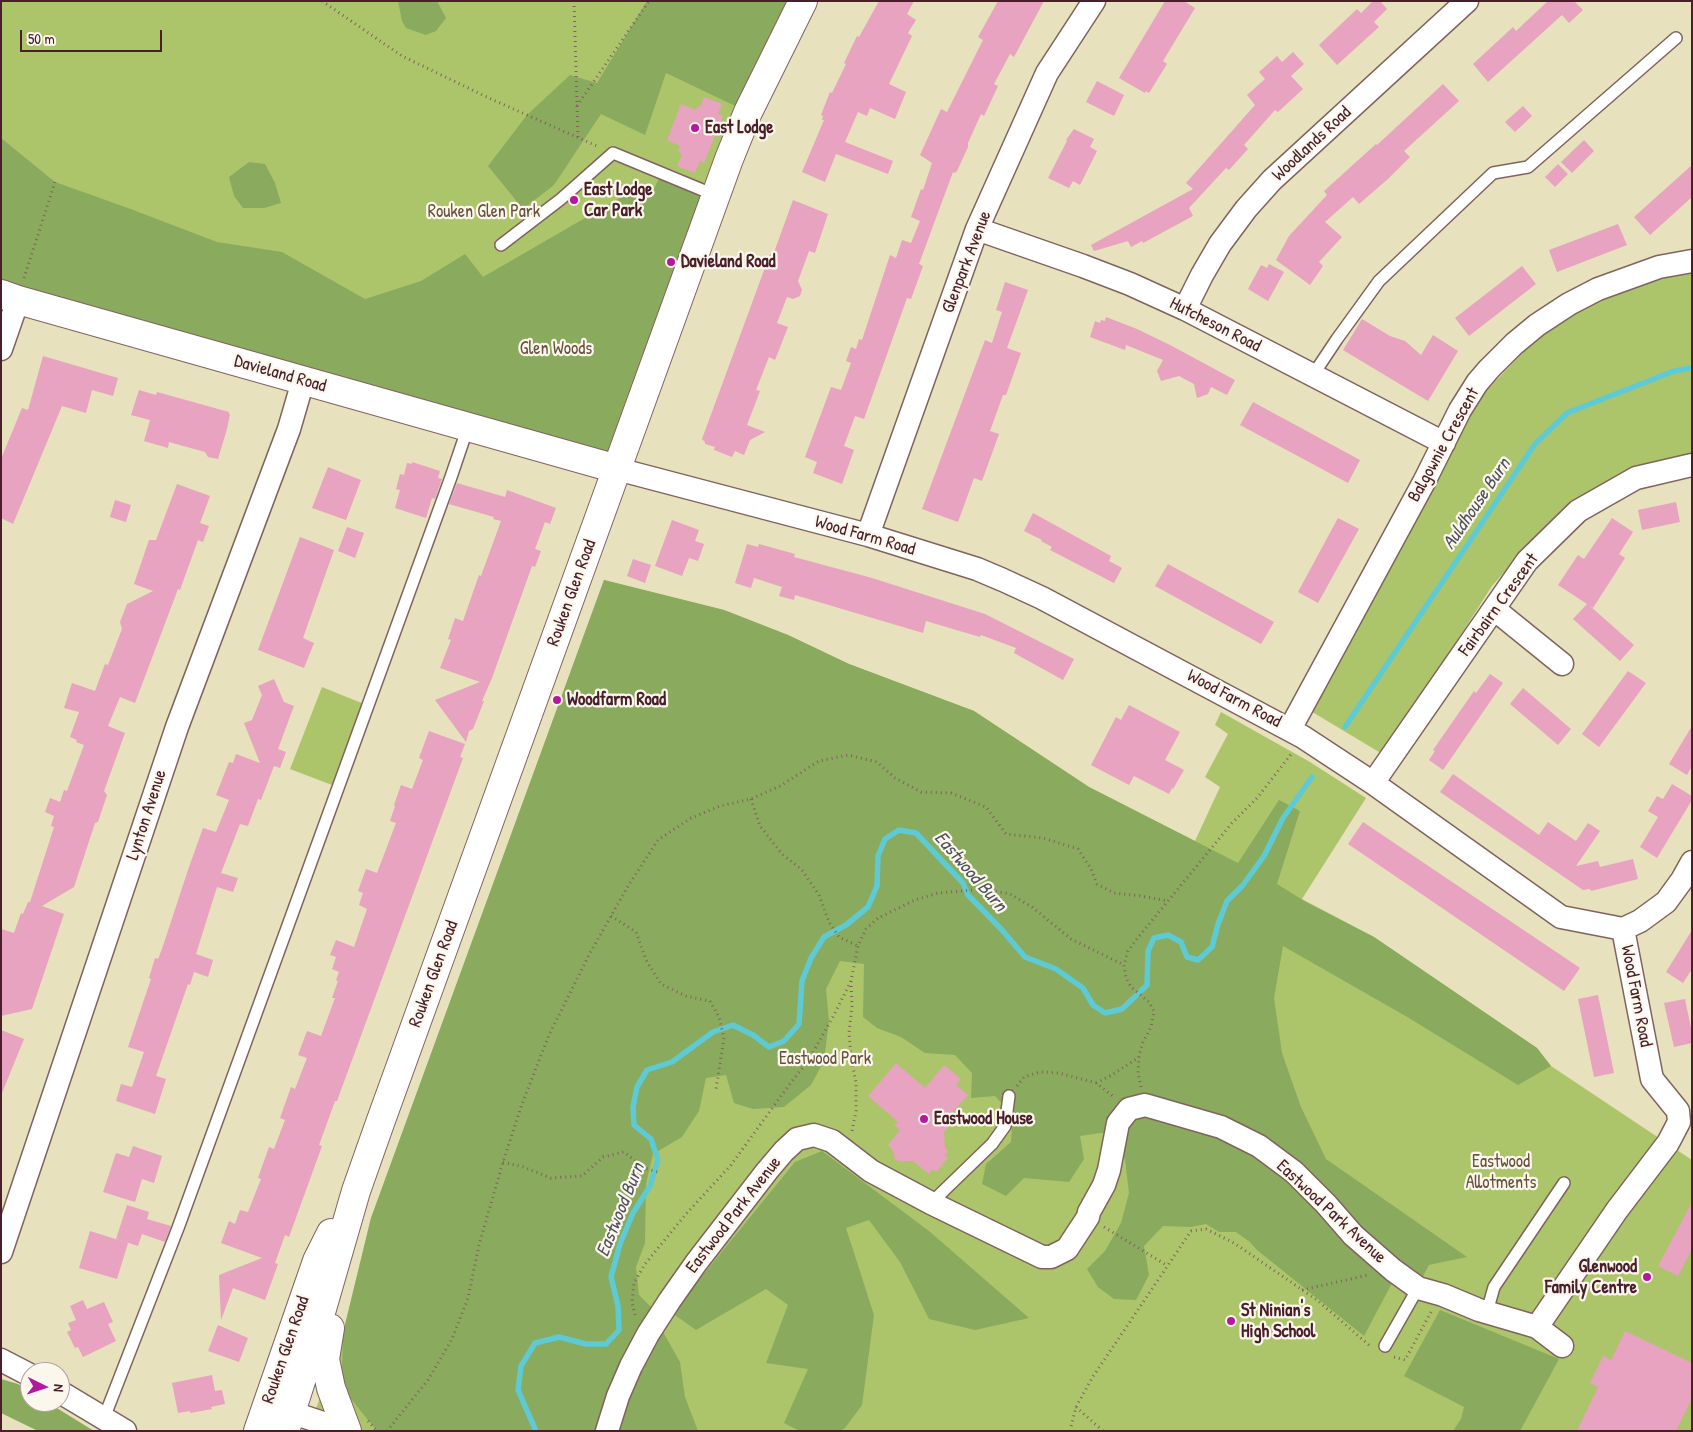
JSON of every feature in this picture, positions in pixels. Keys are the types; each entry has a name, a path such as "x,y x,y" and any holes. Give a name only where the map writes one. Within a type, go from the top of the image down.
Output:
{"main road":[{"name":"Rouken Glen Road","path":"258,1431 281,1416 342,1244 356,1191 717,196 748,112 803,1"},
{"name":"Davieland Road","path":"9,297 617,469"},
{"name":"Rouken Glen Road","path":"281,1416 317,1261 356,1191"},
{"path":"342,1244 325,1359 331,1388 347,1431"}],"street":[{"name":"Glenpark Avenue","path":"868,535 977,229 1047,73 1094,1"},
{"name":"Woodlands Road","path":"1185,309 1220,244 1246,209 1272,180 1466,1"},
{"name":"Hutcheson Road","path":"977,229 1098,272 1185,309 1444,443"},
{"name":"Balgownie Crescent","path":"1296,733 1460,410 1478,383 1514,344 1537,325 1569,304 1598,289 1659,267 1692,261"},
{"path":"1,349 9,297"},
{"name":"Lynton Avenue","path":"1,1252 177,726 289,429 303,381"},
{"name":"Fairbairn Crescent","path":"1374,783 1528,561 1578,511 1636,478 1692,465"},
{"name":"Wood Farm Road","path":"617,469 868,535 977,569 1003,580 1042,598 1296,733 1374,783 1561,917 1623,929 1652,1079 1678,1111 1685,1125 1617,1210 1537,1327"},
{"path":"1494,608 1562,664"},
{"path":"1623,929 1640,921 1666,902 1692,862"},
{"name":"Eastwood Park Avenue","path":"607,1431 618,1396 648,1334 696,1263 784,1150 796,1139 814,1136 832,1141 871,1171 930,1203 1042,1257 1051,1257 1067,1249 1088,1217 1104,1185 1109,1170 1118,1123 1137,1107 1221,1127 1259,1146 1294,1172 1353,1235 1393,1270 1418,1288 1537,1327 1562,1346"},
{"path":"1,1360 20,1369"},
{"path":"70,1398 125,1431"},
{"path":"281,1416 347,1431"}],"lane":[{"path":"1313,375 1337,338 1379,281 1494,173 1528,167 1676,38"},
{"path":"501,245 562,199 614,153 717,196"},
{"path":"104,1418 181,1218 468,427"},
{"path":"930,1203 992,1144 1005,1126 1009,1096"},
{"path":"1487,1312 1494,1287 1564,1183"},
{"path":"1383,1350 1418,1288"}],"path":[{"path":"322,1 402,56 491,99 614,153"},
{"path":"574,1 578,137"},
{"path":"577,107 649,1"},
{"path":"9,297 55,182"},
{"path":"1009,1096 1024,1077 1040,1072 1059,1073 1096,1082 1137,1107 1140,1056 1143,1042 1151,1027 1154,1011 1149,1002 1131,987 1126,978 1124,965 1128,951 1232,823 1257,798 1296,733"},
{"path":"387,1431 428,1380 452,1339 468,1298 479,1245 503,1162 522,1104 549,1035 590,953 658,840 691,818 720,806 751,799 780,786 819,761 848,754 877,762 895,778 921,792 951,793 986,806 1006,834 1043,838 1078,849 1091,869 1097,884 1114,893 1168,901"},
{"path":"751,799 760,826 782,854 802,870 819,895 829,922 839,937 858,946"},
{"path":"843,1150 853,1130 856,1111 856,1083 849,1033 852,1006 851,981 858,946 866,929 878,918 915,900 938,893 984,889 1010,894 1032,907 1071,939 1124,965"},
{"path":"611,916 636,932 646,960 661,984 686,996 710,1001 719,1017 724,1038 716,1089"},
{"path":"648,1334 636,1318 632,1302 634,1283 645,1264 686,1214 731,1165 765,1116 808,1061 851,981"},
{"path":"1096,1082 1112,1075 1140,1056"},
{"path":"503,1162 551,1178 574,1177 582,1176 602,1157 624,1152 644,1168 661,1173"},
{"path":"1088,1217 1168,1266"},
{"path":"1070,1431 1076,1407 1092,1378 1191,1231 1206,1229 1234,1242 1317,1300 1363,1341 1405,1360 1441,1294"},
{"path":"1302,1290 1393,1270"},
{"path":"1076,1407 1103,1431"}],"green space":[{"name":"Rouken Glen Park","path":"1,1 803,1 617,469 1,293"},
{"path":"398,1 437,1 446,18 436,31 426,35 406,28 402,21"},
{"path":"647,1 803,1 748,112 666,73 645,135 601,114 554,185 523,209 488,166 527,115 570,75 597,83"},
{"name":"Glen Woods","path":"1,138 55,182 217,242 282,252 365,299 421,281 465,254 483,277 637,188 652,192 662,173 717,196 617,469 1,293"},
{"path":"249,162 265,164 275,183 281,203 264,208 243,208 234,196 229,177"},
{"path":"1689,270 1692,271 1692,455 1625,471 1548,523 1492,586 1384,755 1309,710 1474,404 1543,331 1624,287"},
{"name":"Eastwood Park","path":"604,580 724,610 788,635 849,664 974,711 1089,787 1195,841 1220,787 1205,777 1228,734 1215,725 1221,712 1310,762 1366,798 1302,899 1374,937 1537,1048 1551,1066 1692,1160 1692,1431 308,1431 343,1333 371,1218"},
{"path":"604,580 724,610 788,635 849,664 974,711 1089,787 1238,863 1279,800 1300,811 1277,884 1306,902 1374,937 1537,1048 1551,1066 1518,1085 1409,1018 1283,946 1274,998 1282,1053 1301,1107 1326,1159 1467,1257 1429,1265 1421,1280 1401,1266 1364,1336 1236,1232 1219,1232 1206,1224 1191,1227 1163,1226 1144,1246 1149,1275 1136,1300 1114,1299 1098,1287 1087,1269 1105,1251 1121,1223 1129,1193 1125,1160 1114,1131 1080,1136 1084,1159 1069,1182 1024,1178 1006,1196 982,1184 986,1164 1011,1142 1013,1115 995,1096 971,1098 972,1073 955,1055 925,1053 901,1037 877,1028 863,1017 864,964 840,961 826,989 829,1021 824,1061 811,1085 784,1107 753,1109 734,1103 726,1075 706,1078 699,1111 682,1137 653,1154 646,1184 645,1243 636,1267 639,1295 654,1310 663,1332 680,1362 685,1397 698,1431 377,1431 346,1393 342,1370 343,1333 371,1218"},
{"path":"322,687 364,704 332,785 290,769"},
{"path":"822,1151 929,1231 1029,1318 975,1330 929,1319 900,1262 869,1220 846,1228 874,1315 862,1405 845,1428 840,1431 800,1431 784,1423 808,1369 766,1363 788,1305 766,1289 696,1330 672,1313 795,1162"},
{"path":"1440,1310 1559,1359 1520,1431 1453,1431 1461,1419 1464,1407 1404,1376"},
{"path":"1,1379 20,1385 20,1412 63,1412 94,1431 38,1431 1,1413"}],"building":[{"path":"879,1 914,1 907,14 916,20 908,33 912,36 889,84 906,92 895,119 870,108 867,116 858,112 845,142 893,161 888,174 836,154 825,182 802,172 824,120 822,120 823,116 821,115 830,92 832,93 846,64 844,63 857,36 859,37"},
{"path":"998,1 1044,1 1014,57 1010,54 994,84 998,86 984,116 981,114 957,171 953,172 919,264 923,266 911,299 907,298 864,419 855,416 844,446 854,450 842,484 813,473 817,462 805,457 831,387 841,390 851,363 846,361 851,347 856,349 859,339 862,340 890,255 896,258 902,240 911,243 920,221 911,217 932,163 920,155 941,109 947,112 983,40 978,37"},
{"path":"1165,1 1184,1 1195,8 1163,61 1167,64 1149,93 1146,91 1145,93 1119,78"},
{"path":"1373,1 1380,1 1387,9 1374,22 1379,27 1337,65 1319,45 1357,9 1361,13"},
{"path":"1548,1 1577,1 1575,2 1583,10 1569,23 1562,15 1488,82 1473,64 1513,27 1516,31"},
{"path":"1293,52 1304,64 1291,76 1303,89 1278,112 1275,110 1244,145 1248,149 1229,170 1226,168 1189,208 1193,216 1143,243 1142,241 1131,247 1128,241 1094,251 1091,245 1193,189 1186,183 1255,105 1247,95 1265,79 1259,72 1277,56 1282,62"},
{"path":"1097,81 1124,95 1114,116 1086,102"},
{"path":"1443,84 1459,101 1404,151 1410,157 1388,179 1359,204 1353,197 1325,222 1342,237 1319,262 1323,266 1310,285 1276,260 1289,236 1327,195 1324,191"},
{"name":"East Lodge","path":"704,97 722,104 718,114 723,116 704,163 700,161 695,173 677,166 682,154 678,152 680,146 667,140 681,104 696,110 698,106 700,107"},
{"path":"1523,106 1532,116 1515,132 1505,122"},
{"path":"1074,129 1094,139 1090,147 1097,151 1080,185 1073,181 1069,188 1048,178 1066,140"},
{"path":"1584,140 1594,151 1572,173 1561,162"},
{"path":"1558,164 1568,174 1555,187 1545,177"},
{"path":"1692,165 1692,197 1650,235 1634,217"},
{"path":"793,200 828,214 815,253 809,251 798,281 802,290 800,296 793,299 787,297 777,323 788,327 775,360 769,357 756,390 760,391 747,425 765,432 750,440 744,455 735,451 732,457 714,450 715,447 705,444 702,439 770,254 773,255"},
{"path":"1618,224 1627,245 1557,272 1549,250"},
{"path":"1269,264 1284,272 1268,301 1248,289 1261,265 1267,268"},
{"path":"1522,266 1536,284 1469,336 1455,318"},
{"path":"1005,282 1028,290 1007,348 1021,353 1006,395 1003,395 990,431 999,434 982,481 974,478 958,522 922,509 985,340 992,343 1002,312 996,310"},
{"path":"1106,317 1170,345 1235,380 1227,395 1211,387 1208,394 1197,398 1194,384 1179,376 1161,381 1157,371 1163,360 1126,345 1125,350 1090,337 1095,321 1100,323 1101,320 1105,321"},
{"path":"1362,319 1390,336 1405,341 1421,355 1433,335 1458,351 1428,401 1343,350"},
{"path":"43,356 118,378 113,396 92,390 86,413 62,406 13,524 1,518 1,459 22,408 28,410"},
{"path":"139,390 156,395 157,392 229,412 227,429 218,459 208,457 205,452 169,442 168,448 144,441 150,420 131,415"},
{"path":"1253,402 1360,460 1348,483 1240,425"},
{"path":"412,462 440,471 438,478 442,479 435,499 432,498 426,518 395,508 400,490 396,489 400,474 404,475 407,463 412,464"},
{"path":"328,467 361,480 346,520 312,508"},
{"path":"457,483 505,497 507,490 556,508 550,524 545,522 535,549 541,551 535,567 532,566 482,701 484,701 473,729 469,731 466,742 435,700 480,682 440,668 451,640 448,639 455,618 463,621 501,521 493,519 494,517 449,504"},
{"path":"177,484 210,496 200,523 209,526 203,542 198,540 135,703 120,697 108,726 125,733 104,791 107,795 98,822 95,823 74,887 42,906 64,914 32,1009 1,1016 1,929 14,933 21,913 23,914 28,902 30,902 54,827 51,826 54,816 45,812 50,798 60,802 64,790 67,791 84,745 70,737 79,712 64,708 72,683 95,691 105,664 108,665 122,629 120,622 127,604 153,591 134,584 149,540 156,540"},
{"path":"115,500 131,505 126,522 110,517"},
{"path":"1676,502 1680,522 1642,530 1638,510"},
{"path":"1033,513 1111,556 1109,561 1122,568 1114,583 1050,550 1052,547 1024,531"},
{"path":"1338,518 1359,529 1318,603 1298,592"},
{"path":"1612,518 1633,532 1619,554 1625,558 1593,608 1590,606 1634,645 1620,661 1573,619 1587,604 1558,585 1578,555 1584,559"},
{"path":"672,520 699,530 695,541 704,544 698,561 689,558 682,576 655,566"},
{"path":"347,527 364,533 355,558 338,551"},
{"path":"300,537 334,550 303,638 314,643 304,668 258,650"},
{"path":"747,544 758,547 759,544 795,554 794,557 872,578 985,614 1074,659 1063,680 1014,653 1016,648 981,635 980,637 926,621 923,633 795,595 794,600 779,596 782,587 754,578 751,588 735,583"},
{"path":"633,559 651,565 645,583 627,576"},
{"path":"1168,564 1274,622 1261,644 1155,586"},
{"path":"1628,671 1646,683 1599,747 1582,734"},
{"path":"1490,674 1503,683 1443,770 1429,760 1435,751 1433,750 1474,691 1476,693"},
{"path":"274,679 284,702 294,706 278,749 286,752 280,768 274,766 261,800 258,799 248,826 240,824 221,873 238,878 233,892 217,887 196,954 213,960 208,977 194,972 190,985 188,984 156,1076 166,1079 155,1114 116,1101 121,1084 132,1087 144,1052 128,1047 151,979 149,978 155,958 158,959 162,949 203,828 216,832 229,800 216,795 229,762 233,763 236,754 260,763 244,723 252,720 262,695 258,686"},
{"path":"1523,688 1571,729 1558,745 1510,704"},
{"path":"1129,705 1180,732 1165,760 1184,770 1169,794 1134,776 1129,785 1091,765 1116,717 1121,720"},
{"path":"1692,726 1692,766 1687,775 1669,764"},
{"path":"429,731 465,744 460,757 463,758 337,1101 335,1101 319,1145 322,1146 289,1237 285,1235 275,1263 278,1264 265,1300 233,1288 221,1320 219,1275 262,1258 221,1243 229,1221 235,1224 240,1210 248,1212 261,1179 258,1178 269,1147 274,1149 285,1120 280,1118 291,1087 295,1089 307,1058 298,1055 307,1031 321,1036 335,998 332,998 339,972 332,969 336,957 330,955 336,940 354,947 367,909 359,905 363,893 358,891 366,869 377,873 396,823 390,821 401,785 412,789 423,760 419,758"},
{"path":"1453,774 1539,835 1548,822 1576,841 1588,823 1600,831 1576,866 1598,861 1600,867 1633,859 1638,879 1591,891 1590,889 1583,890 1440,792"},
{"path":"1672,784 1692,796 1692,800 1657,858 1640,847 1658,817 1648,811 1657,796 1663,799"},
{"path":"1363,822 1580,968 1564,991 1348,844"},
{"path":"1692,930 1692,969 1683,983 1666,972"},
{"path":"1598,995 1614,1073 1594,1077 1578,999"},
{"path":"1685,999 1692,1033 1692,1043 1674,1047 1664,1003"},
{"path":"1,1030 24,1039 2,1093 1,1093"},
{"name":"Eastwood House","path":"896,1063 925,1088 944,1065 961,1079 956,1085 968,1095 952,1113 957,1116 944,1132 945,1148 948,1151 944,1156 948,1158 936,1172 933,1169 929,1174 913,1161 899,1161 895,1159 892,1149 888,1145 900,1130 894,1125 898,1122 868,1096"},
{"path":"133,1146 162,1156 154,1183 142,1179 135,1202 103,1192 116,1153 129,1157"},
{"path":"1692,1202 1692,1249 1678,1276 1658,1266"},
{"path":"127,1205 149,1212 147,1219 171,1226 165,1242 142,1234 138,1246 116,1239"},
{"path":"90,1231 128,1243 117,1279 79,1268"},
{"path":"83,1300 87,1309 104,1302 113,1322 108,1324 116,1341 83,1357 78,1347 75,1348 67,1332 71,1330 68,1323 76,1320 70,1306"},
{"path":"218,1325 248,1338 239,1362 208,1351"},
{"name":"Glenwood Family Centre","path":"1625,1331 1692,1363 1692,1398 1676,1431 1577,1431 1598,1387 1590,1383 1603,1356 1611,1360"},
{"path":"212,1375 215,1391 222,1390 225,1404 211,1407 212,1409 178,1413 172,1383"}],"waterway":[{"name":"Auldhouse Burn","path":"1345,727 1535,444 1567,413 1674,371 1692,368"},
{"name":"Eastwood Burn","path":"536,1431 518,1390 521,1366 535,1343 559,1337 586,1344 606,1344 619,1330 618,1306 611,1277 620,1244 633,1213 650,1186 658,1160 651,1139 634,1125 633,1107 637,1087 647,1070 672,1062 713,1032 733,1025 753,1035 769,1047 784,1041 799,1024 802,981 811,958 824,937 846,925 868,907 877,886 878,856 885,839 899,830 916,833 963,883 968,895 1025,957 1056,969 1083,988 1093,1005 1105,1013 1122,1009 1147,985 1148,951 1154,938 1168,935 1181,942 1187,957 1198,960 1212,947 1227,901 1243,885 1264,856 1283,818 1312,777"}],"place":[{"name":"East Lodge","path":"695,128"},
{"name":"East Lodge Car Park","path":"574,200"},
{"name":"Davieland Road","path":"671,262"},
{"name":"Woodfarm Road","path":"557,700"},
{"name":"Eastwood House","path":"924,1119"},
{"name":"Glenwood Family Centre","path":"1647,1277"},
{"name":"St Ninian's High School","path":"1231,1321"}],"park label":[{"name":"Eastwood Allotments","path":"1501,1172"}]}
